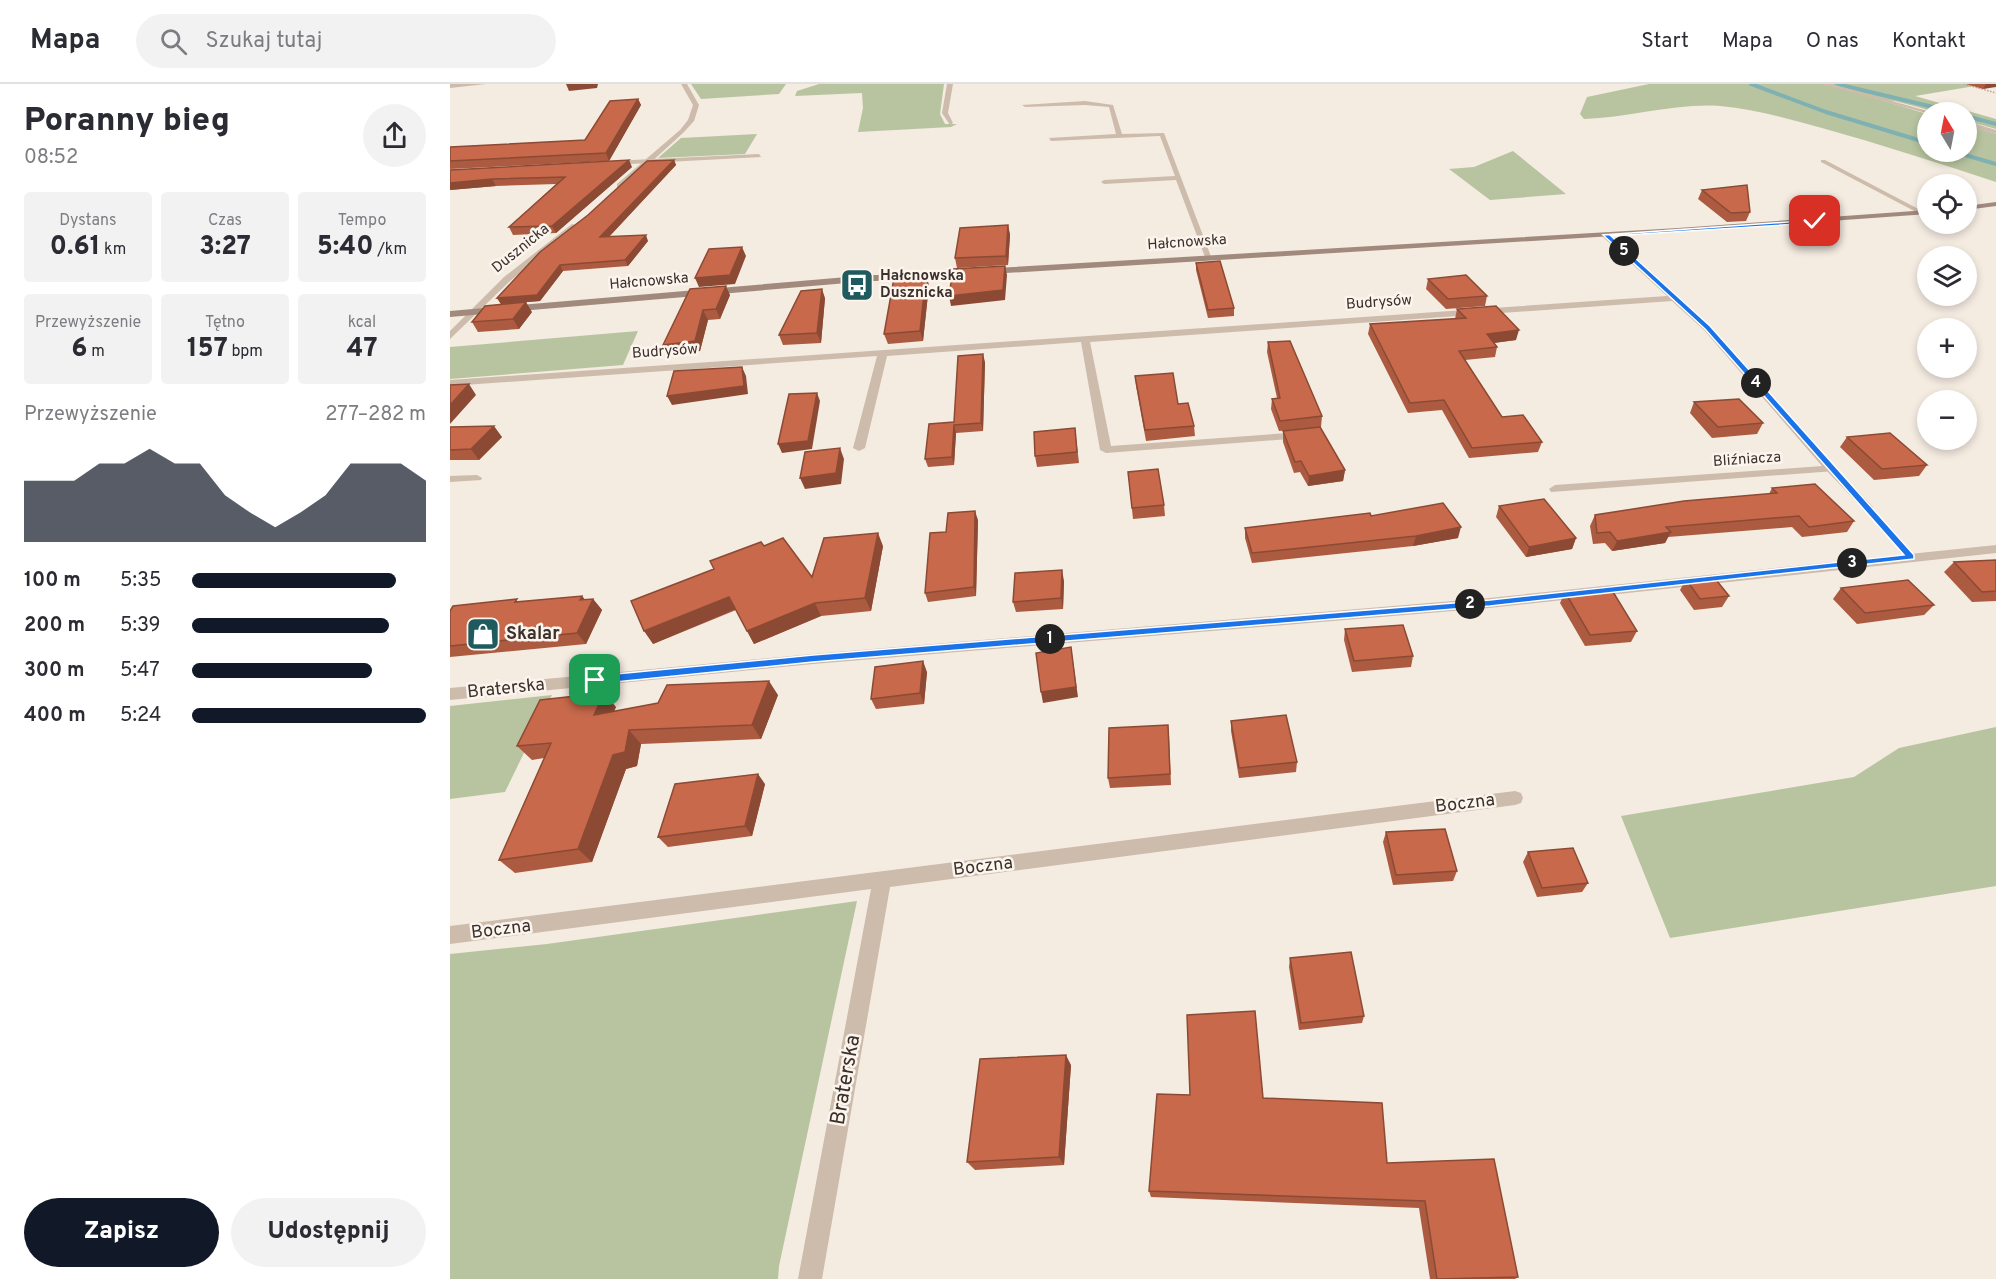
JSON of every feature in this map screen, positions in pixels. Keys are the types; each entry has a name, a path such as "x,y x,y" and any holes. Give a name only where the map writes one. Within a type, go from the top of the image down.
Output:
{"street":[{"path":"450,86 483,84"},
{"path":"612,193 682,131 696,112 696,105 684,84"},
{"path":"1825,84 1917,109"},
{"path":"1977,126 1996,132"},
{"path":"1977,207 1996,204"},
{"name":"Hałcnowska","path":"450,314 859,279 1606,235 1917,214"},
{"name":"Dusznicka","path":"450,336 471,312 530,259 580,222"},
{"name":"Bliźniacza","path":"1606,235 1707,328 1831,469"},
{"name":"Budrysów","path":"450,383 1676,298"},
{"path":"1085,340 1106,450 1315,434"},
{"path":"859,448 883,353"},
{"name":"Bliźniacza","path":"1555,489 1831,469"},
{"name":"Braterska","path":"450,694 824,658 1490,603 1996,549"},
{"name":"Boczna","path":"450,936 1515,798"},
{"name":"Braterska","path":"810,1279 882,880"}],"lane":[{"path":"950,84 945,113 950,123"},
{"path":"1025,105 1085,103 1111,106 1120,136"},
{"path":"1051,139 1162,134 1209,257"},
{"path":"601,164 759,156"},
{"path":"1823,161 1917,209"},
{"path":"1104,182 1179,178"},
{"path":"1831,469 1869,509"},
{"path":"450,480 477,478"}],"path":[{"path":"1964,84 1996,93"},
{"path":"1869,509 1911,557"}],"green space":[{"path":"691,84 786,84 779,94 701,99"},
{"path":"819,84 944,84 940,114 945,124 957,124 951,127 858,132 863,108 862,93 795,96 797,91"},
{"path":"1649,84 1970,84 1975,86 1915,96 1936,102 1917,102 1917,107 1881,100 1917,111 1917,157 1784,118 1746,109 1720,106 1686,107 1584,119 1580,114 1587,97"},
{"path":"1977,114 1996,119 1996,129 1977,124"},
{"path":"1977,128 1996,134 1996,182 1934,162 1977,162"},
{"path":"757,134 745,154 658,158 681,138"},
{"path":"1513,151 1566,194 1490,200 1449,169 1474,167"},
{"path":"638,331 623,365 450,379 450,347"},
{"path":"552,695 505,792 450,799 450,706"},
{"path":"1996,727 1996,886 1670,938 1621,816 1854,777 1899,748"},
{"path":"857,901 778,1279 450,1279 450,954 547,944"}],"building":[{"path":"638,99 606,153 450,161 450,147 585,140 610,101"},
{"path":"629,160 552,226 509,227 565,177 492,179 450,183 450,170"},
{"path":"674,160 600,237 646,235 625,260 560,265 537,295 497,298 540,252 588,215 647,161"},
{"path":"1747,185 1750,212 1731,213 1702,190"},
{"path":"1008,225 1006,256 955,258 960,228"},
{"path":"742,247 730,275 695,278 709,249"},
{"path":"1220,261 1234,308 1208,310 1196,263"},
{"path":"1005,266 1003,290 949,296 953,269"},
{"path":"926,275 920,331 884,334 894,278"},
{"path":"1466,275 1487,296 1448,299 1428,279"},
{"path":"726,286 716,309 703,310 695,341 663,345 690,289"},
{"path":"822,289 817,333 779,335 801,291"},
{"path":"526,302 513,319 472,322 485,306"},
{"path":"1496,306 1519,330 1487,334 1497,347 1459,351 1502,417 1523,415 1542,442 1472,448 1444,400 1410,403 1370,324 1466,318 1457,309"},
{"path":"1290,341 1322,416 1280,421 1272,399 1280,398 1268,342"},
{"path":"983,354 981,423 954,425 952,457 925,459 929,424 954,422 958,356"},
{"path":"742,367 744,386 667,396 674,371"},
{"path":"1173,373 1178,404 1188,403 1194,426 1145,430 1135,376"},
{"path":"469,384 450,405 450,385"},
{"path":"817,393 808,441 778,444 789,394"},
{"path":"1739,399 1763,423 1718,427 1694,402"},
{"path":"494,426 471,449 450,450 450,427"},
{"path":"1320,427 1345,470 1309,476 1301,461 1295,462 1283,431"},
{"path":"1075,428 1077,452 1035,456 1034,432"},
{"path":"1890,433 1927,465 1882,469 1847,437"},
{"path":"840,448 836,473 800,478 805,452"},
{"path":"1158,469 1164,505 1132,508 1128,472"},
{"path":"1815,484 1854,521 1809,527 1799,516 1666,527 1671,532 1617,541 1610,532 1597,533 1595,515 1684,501 1777,493 1772,488"},
{"path":"1544,499 1576,538 1529,547 1499,506"},
{"path":"1443,503 1461,527 1416,536 1252,553 1245,528 1370,513 1371,516"},
{"path":"975,511 974,587 925,593 930,533 946,532 948,513"},
{"path":"878,533 865,598 815,603 747,631 729,597 644,631 631,601 714,569 710,561 761,542 764,546 783,538 812,577 824,538"},
{"path":"1996,560 1996,591 1982,592 1954,562"},
{"path":"1062,570 1061,598 1013,602 1015,573"},
{"path":"1713,576 1729,596 1700,599 1686,579"},
{"path":"1908,580 1934,605 1865,613 1841,588"},
{"path":"1610,587 1637,631 1590,635 1565,592"},
{"path":"582,596 580,600 593,599 577,633 450,646 450,611 453,606 517,599 515,602"},
{"path":"1403,625 1413,656 1354,661 1345,629"},
{"path":"1071,647 1076,687 1041,692 1036,653"},
{"path":"923,661 920,693 871,699 875,667"},
{"path":"769,681 752,725 629,730 625,752 613,755 578,849 499,860 551,743 517,746 540,700 604,693 594,715 658,703 667,685"},
{"path":"1286,715 1297,762 1239,768 1231,721"},
{"path":"1168,725 1170,774 1108,778 1109,728"},
{"path":"758,774 745,826 658,837 675,784"},
{"path":"1445,829 1457,871 1396,875 1386,832"},
{"path":"1573,848 1588,883 1542,888 1528,852"},
{"path":"1351,952 1364,1016 1301,1023 1290,958"},
{"path":"1255,1011 1263,1098 1382,1103 1387,1163 1494,1159 1518,1277 1437,1279 1425,1201 1149,1191 1157,1094 1190,1095 1187,1015"},
{"path":"1066,1055 1059,1157 967,1162 980,1059"}],"waterway":[{"path":"1751,84 1826,112 1917,140"},
{"path":"1837,84 1917,103"},
{"path":"1977,119 1996,124"},
{"path":"1977,158 1996,164"}],"place":[{"name":"Hałcnowska Dusznicka","path":"857,285"},
{"name":"Skalar","path":"483,634"}],"route":[{"path":"595,680 813,659 1490,603 1911,557 1707,328 1606,235 1815,221"}]}
